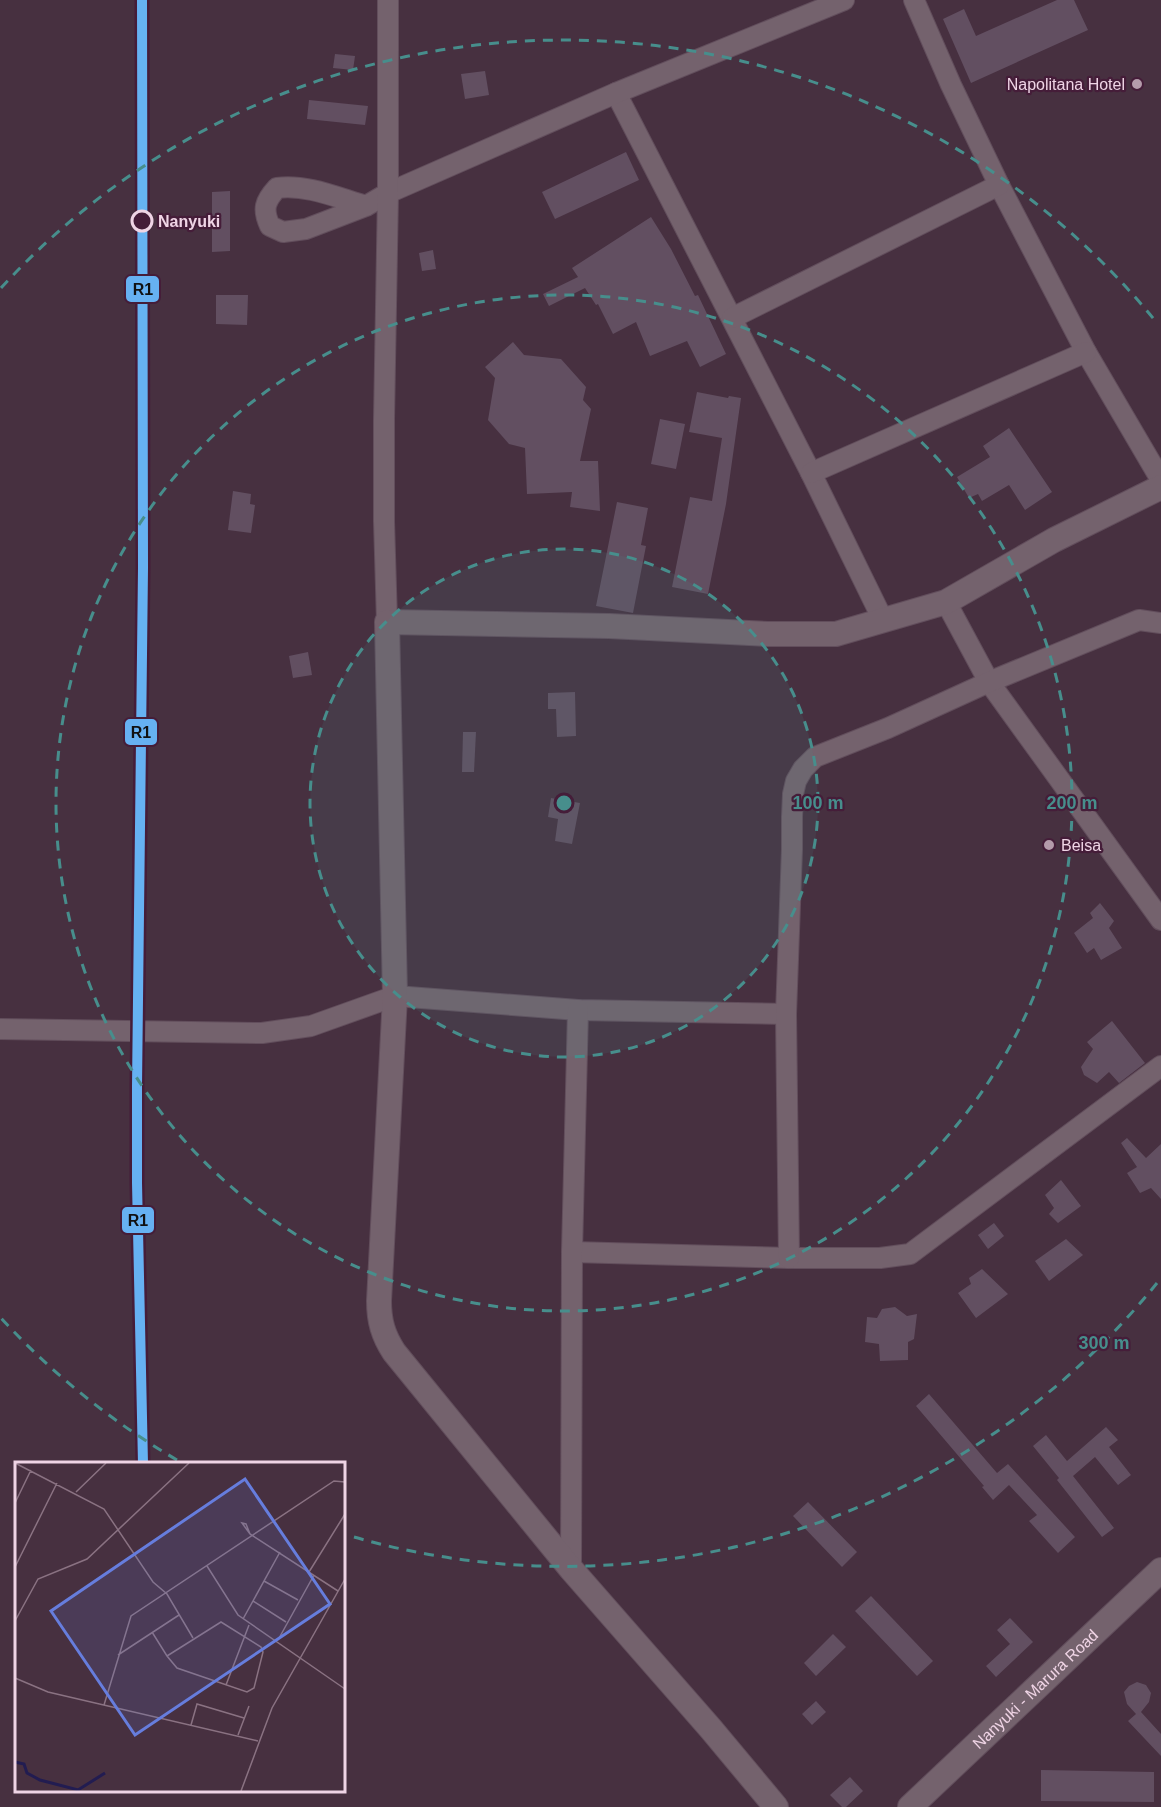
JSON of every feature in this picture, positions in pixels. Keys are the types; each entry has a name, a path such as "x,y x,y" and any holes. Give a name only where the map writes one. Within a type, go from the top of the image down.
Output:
{"street":[{"path":"388,0 384,521 395,996 379,1318 385,1338 394,1352 571,1569 776,1807"},
{"path":"366,206 388,192 616,93 844,0"},
{"path":"914,0 951,85 999,185 1086,352 1161,480"},
{"path":"616,93 811,473 883,621"},
{"path":"732,318 999,185"},
{"path":"811,473 1086,352"},
{"path":"387,622 609,626 768,634 836,634 946,602 1054,540 1161,487"},
{"path":"946,602 989,682 1161,920"},
{"path":"789,1258 786,1014 793,794 802,769 815,757 1139,620 1161,623"},
{"path":"0,1029 272,1032 311,1026 395,996 578,1010 786,1014"},
{"path":"571,1569 572,1252 578,1010"},
{"path":"572,1252 789,1258 880,1258 910,1254 1161,1066"},
{"name":"Nanyuki - Marura Road","path":"910,1807 1161,1570"}],"building":[{"path":"1057,0 1074,0 1088,30 971,83 943,19 964,9 976,36"},
{"path":"335,54 355,56 353,70 333,68"},
{"path":"485,71 489,95 465,99 461,74"},
{"path":"309,100 368,106 365,125 307,119"},
{"path":"626,152 639,180 555,219 542,192"},
{"name":"Nanyuki","path":"230,191 230,251 212,252 212,192"},
{"path":"651,217 671,249 695,296 698,295 726,354 700,367 687,341 650,356 636,322 613,334 598,304 596,305 585,288 549,306 543,294 578,277 572,268"},
{"path":"433,250 436,269 422,271 419,253"},
{"path":"216,295 248,295 247,325 216,324"},
{"path":"513,342 524,355 561,359 586,387 583,400 591,409 580,461 598,461 600,511 570,507 572,492 527,494 525,448 509,444 488,420 495,378 485,367"},
{"path":"697,392 741,398 726,504 708,594 672,587 690,497 712,501 722,438 689,432"},
{"path":"660,419 685,424 676,469 651,464"},
{"path":"1009,428 1052,492 1025,510 1009,485 982,501 978,494 969,498 957,477 990,457 983,446"},
{"path":"233,491 251,494 250,504 255,505 251,533 228,530"},
{"path":"617,502 648,508 641,545 646,546 633,613 596,606"},
{"path":"308,652 312,675 293,678 289,656"},
{"path":"575,692 576,736 557,737 556,709 548,709 548,693"},
{"path":"463,732 476,732 474,772 462,772"},
{"path":"551,798 580,803 572,844 555,841 558,819 548,817"},
{"path":"1100,903 1114,921 1109,928 1122,948 1101,960 1094,948 1087,953 1074,933 1093,918 1090,913"},
{"path":"1112,1021 1145,1063 1119,1083 1109,1072 1097,1083 1084,1075 1081,1067 1093,1049 1087,1042"},
{"path":"1127,1138 1146,1158 1161,1144 1161,1199 1151,1188 1140,1193 1127,1173 1137,1167 1121,1143"},
{"path":"1061,1180 1081,1206 1058,1223 1049,1214 1054,1208 1045,1195"},
{"path":"994,1223 1004,1236 988,1249 978,1235"},
{"path":"1066,1239 1083,1255 1049,1281 1035,1261"},
{"path":"982,1269 1008,1294 976,1318 958,1293 971,1284 969,1278"},
{"path":"895,1307 907,1316 917,1314 914,1339 908,1342 908,1360 880,1361 879,1344 865,1342 867,1317 877,1318 882,1309"},
{"path":"929,1394 997,1473 1008,1464 1075,1537 1058,1553 1029,1521 1037,1515 1009,1485 993,1500 982,1487 984,1486 916,1406"},
{"path":"1106,1427 1118,1440 1109,1447 1131,1475 1118,1485 1095,1457 1073,1476 1114,1528 1102,1537 1033,1446 1046,1435 1067,1461"},
{"path":"808,1502 857,1552 842,1567 793,1516"},
{"path":"871,1596 933,1661 917,1676 855,1611"},
{"path":"1010,1618 1033,1642 996,1677 986,1666 1010,1644 997,1630"},
{"path":"833,1634 846,1647 816,1676 804,1663"},
{"path":"1137,1682 1146,1685 1151,1693 1149,1702 1141,1712 1161,1734 1161,1756 1128,1721 1136,1714 1127,1704 1124,1692"},
{"path":"816,1701 826,1712 812,1725 802,1714"},
{"path":"1041,1770 1154,1772 1154,1802 1041,1801"},
{"path":"850,1777 863,1791 846,1807 842,1807 830,1795"}],"transit line":[{"name":"R1","path":"142,0 143,568 137,1183 143,1462"}],"place":[{"name":"Napolitana Hotel","path":"1137,84"},
{"name":"Nanyuki","path":"142,221"},
{"name":"Beisa","path":"1049,845"}]}
